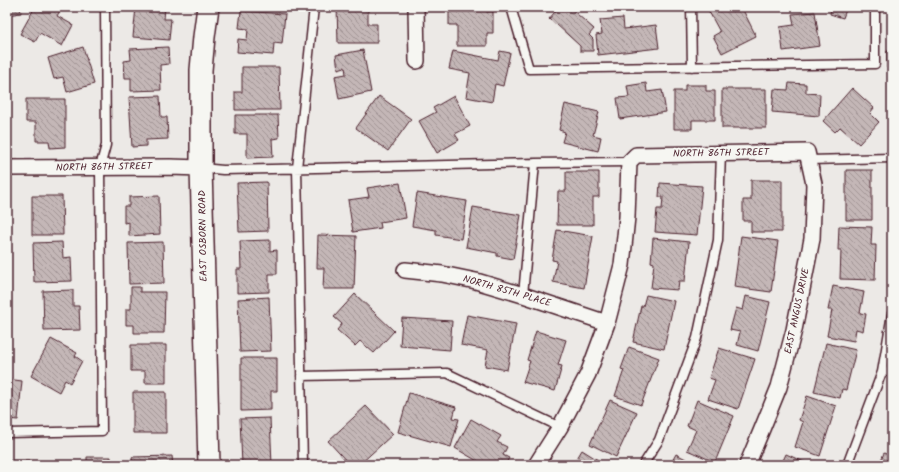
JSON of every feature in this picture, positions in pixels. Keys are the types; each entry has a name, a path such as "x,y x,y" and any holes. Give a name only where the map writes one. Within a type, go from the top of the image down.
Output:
{"street":[{"name":"EAST OSBORN ROAD","path":"208,7 201,70 201,168 209,465"},
{"path":"416,7 418,61"},
{"name":"NORTH 86TH STREET","path":"633,159 721,153 808,156"},
{"name":"EAST ANGUS DRIVE","path":"747,465 779,387 794,330 812,238 814,184 808,156"},
{"path":"536,465 560,428 588,374 607,323 622,265 633,159"},
{"name":"NORTH 86TH STREET","path":"7,168 201,168"},
{"name":"NORTH 85TH PLACE","path":"404,270 442,274 476,281 607,323"}],"lane":[{"path":"7,433 102,432 100,168 106,145 105,7"},
{"path":"303,465 297,168 314,7"},
{"path":"511,7 529,69 876,64 875,7"},
{"path":"691,7 692,67"},
{"path":"644,465 659,440 697,338 718,240 721,153"},
{"path":"808,156 892,158"},
{"path":"201,168 223,170 535,163 633,159"},
{"path":"523,295 535,163"},
{"path":"847,465 882,372 892,314"},
{"path":"882,372 892,372"},
{"path":"301,376 447,373 560,428"}],"building":[{"path":"7,7 20,7 21,13 7,15"},
{"path":"35,7 62,7 57,16 73,25 62,46 40,33 35,42 20,34"},
{"path":"136,7 165,7 164,19 171,19 169,40 133,37"},
{"path":"337,7 368,7 368,24 377,24 377,43 338,43"},
{"path":"449,7 487,7 487,12 493,11 493,33 487,33 487,46 457,46 457,25 449,25"},
{"path":"559,7 569,7 594,29 589,35 593,39 593,51 580,51 580,46 549,19"},
{"path":"749,7 743,10 756,36 722,53 713,36 720,32 707,8"},
{"path":"828,7 847,7 843,18 830,14 831,8"},
{"path":"241,11 285,14 282,44 274,43 273,55 237,52 238,39 247,40 248,29 239,28"},
{"path":"815,12 820,46 783,51 780,27 794,25 792,14"},
{"path":"623,18 624,29 656,25 659,48 598,55 596,35 602,34 600,20"},
{"path":"83,47 94,84 67,92 63,77 54,79 48,58"},
{"path":"168,47 169,64 160,65 161,90 131,91 131,78 125,78 124,61 131,60 130,49"},
{"path":"363,50 371,92 339,99 335,76 346,74 345,67 338,69 336,55"},
{"path":"453,51 498,60 500,51 510,53 503,86 495,84 492,102 466,97 470,73 449,69"},
{"path":"887,51 892,51 892,68 887,68"},
{"path":"242,67 279,67 280,110 235,110 235,92 242,92"},
{"path":"646,83 647,92 662,90 666,112 620,119 617,98 629,97 627,86"},
{"path":"789,83 806,84 806,93 820,94 819,116 772,112 774,89 788,90"},
{"path":"685,85 706,85 706,91 715,91 715,120 692,120 692,129 674,129 674,91 685,91"},
{"path":"852,88 874,108 870,113 879,122 859,144 840,127 835,132 823,121"},
{"path":"722,89 766,89 766,128 722,128"},
{"path":"160,96 161,117 167,117 168,139 146,140 146,146 132,147 129,97"},
{"path":"379,96 411,119 388,151 356,128"},
{"path":"454,96 470,126 455,134 459,140 437,153 419,121 436,112 433,108"},
{"path":"26,99 65,99 65,147 50,148 49,141 36,141 36,122 26,122"},
{"path":"565,104 599,112 593,135 601,137 598,151 562,142 565,132 559,130"},
{"path":"235,115 278,115 279,138 272,139 273,157 247,158 247,134 235,134"},
{"path":"846,170 872,170 872,220 846,220"},
{"path":"566,172 599,172 599,197 593,197 593,225 557,225 558,191 566,191"},
{"path":"751,180 782,180 782,232 751,232 751,221 743,221 743,200 751,200"},
{"path":"267,182 268,231 239,232 237,183"},
{"path":"400,183 406,218 380,222 381,228 353,232 348,200 369,197 367,188"},
{"path":"660,183 702,186 697,235 655,232 657,209 662,209 663,197 659,197"},
{"path":"417,193 467,201 461,239 436,235 436,230 412,226"},
{"path":"32,196 62,196 63,235 32,235"},
{"path":"159,196 160,234 129,236 129,222 124,223 124,206 129,206 129,197"},
{"path":"473,207 521,215 513,259 497,256 497,253 466,247"},
{"path":"839,226 872,227 871,245 876,245 875,280 840,279 841,250 838,250"},
{"path":"557,230 593,236 584,288 553,282 557,261 552,260"},
{"path":"318,235 356,236 354,289 323,289 324,268 317,268"},
{"path":"741,236 778,241 771,292 734,287"},
{"path":"653,238 689,242 685,281 679,281 678,290 651,288 654,263 651,262"},
{"path":"270,240 270,251 277,250 277,274 269,274 269,292 237,293 237,269 241,269 240,241"},
{"path":"62,242 63,258 71,257 72,281 34,282 33,243"},
{"path":"163,242 164,283 129,284 128,243"},
{"path":"833,286 864,292 860,313 866,314 863,331 856,329 854,341 827,336 832,310 828,310"},
{"path":"131,287 140,287 140,292 165,292 164,333 134,333 134,325 126,325 126,309 131,309"},
{"path":"73,290 73,306 79,306 80,330 44,331 43,291"},
{"path":"355,294 394,331 374,353 360,341 355,346 337,330 342,324 334,317"},
{"path":"646,295 674,301 664,349 633,342 641,306 643,306"},
{"path":"746,296 770,302 758,351 737,345 740,332 730,330 736,308 743,310"},
{"path":"269,297 271,351 240,352 238,299"},
{"path":"467,315 516,324 507,370 485,366 488,350 461,345"},
{"path":"402,318 452,321 450,350 400,346"},
{"path":"536,331 566,340 558,365 562,366 555,391 523,382 530,361 527,360"},
{"path":"51,339 77,353 75,356 82,361 70,383 65,380 59,392 31,376"},
{"path":"826,343 856,350 846,390 842,389 840,398 814,392"},
{"path":"131,345 166,345 166,383 145,383 145,371 131,371"},
{"path":"629,347 659,358 641,405 615,396 624,370 621,369"},
{"path":"719,348 755,359 738,409 708,399 715,380 709,378"},
{"path":"241,358 277,358 277,391 271,391 271,410 241,411"},
{"path":"7,379 22,381 18,420 7,419"},
{"path":"133,392 166,392 166,433 133,433"},
{"path":"409,393 456,407 453,418 459,419 451,447 398,432"},
{"path":"807,396 836,406 820,456 795,447 803,422 799,420"},
{"path":"610,400 637,412 616,457 590,444"},
{"path":"697,400 734,416 715,462 687,450 696,430 687,426"},
{"path":"366,406 393,434 359,465 350,465 328,441"},
{"path":"270,418 272,465 242,465 240,419"},
{"path":"471,419 501,436 497,442 507,447 503,455 509,458 505,465 477,465 479,462 455,448"},
{"path":"582,450 606,465 573,465"},
{"path":"884,453 892,457 892,465 879,465"},
{"path":"676,454 698,465 670,465"},
{"path":"786,454 811,465 781,465"},
{"path":"172,456 173,465 133,465 132,457"},
{"path":"87,457 111,457 111,463 126,463 126,465 87,465"},
{"path":"7,461 29,461 29,465 7,465"},
{"path":"37,463 78,463 78,465 37,465"}]}
